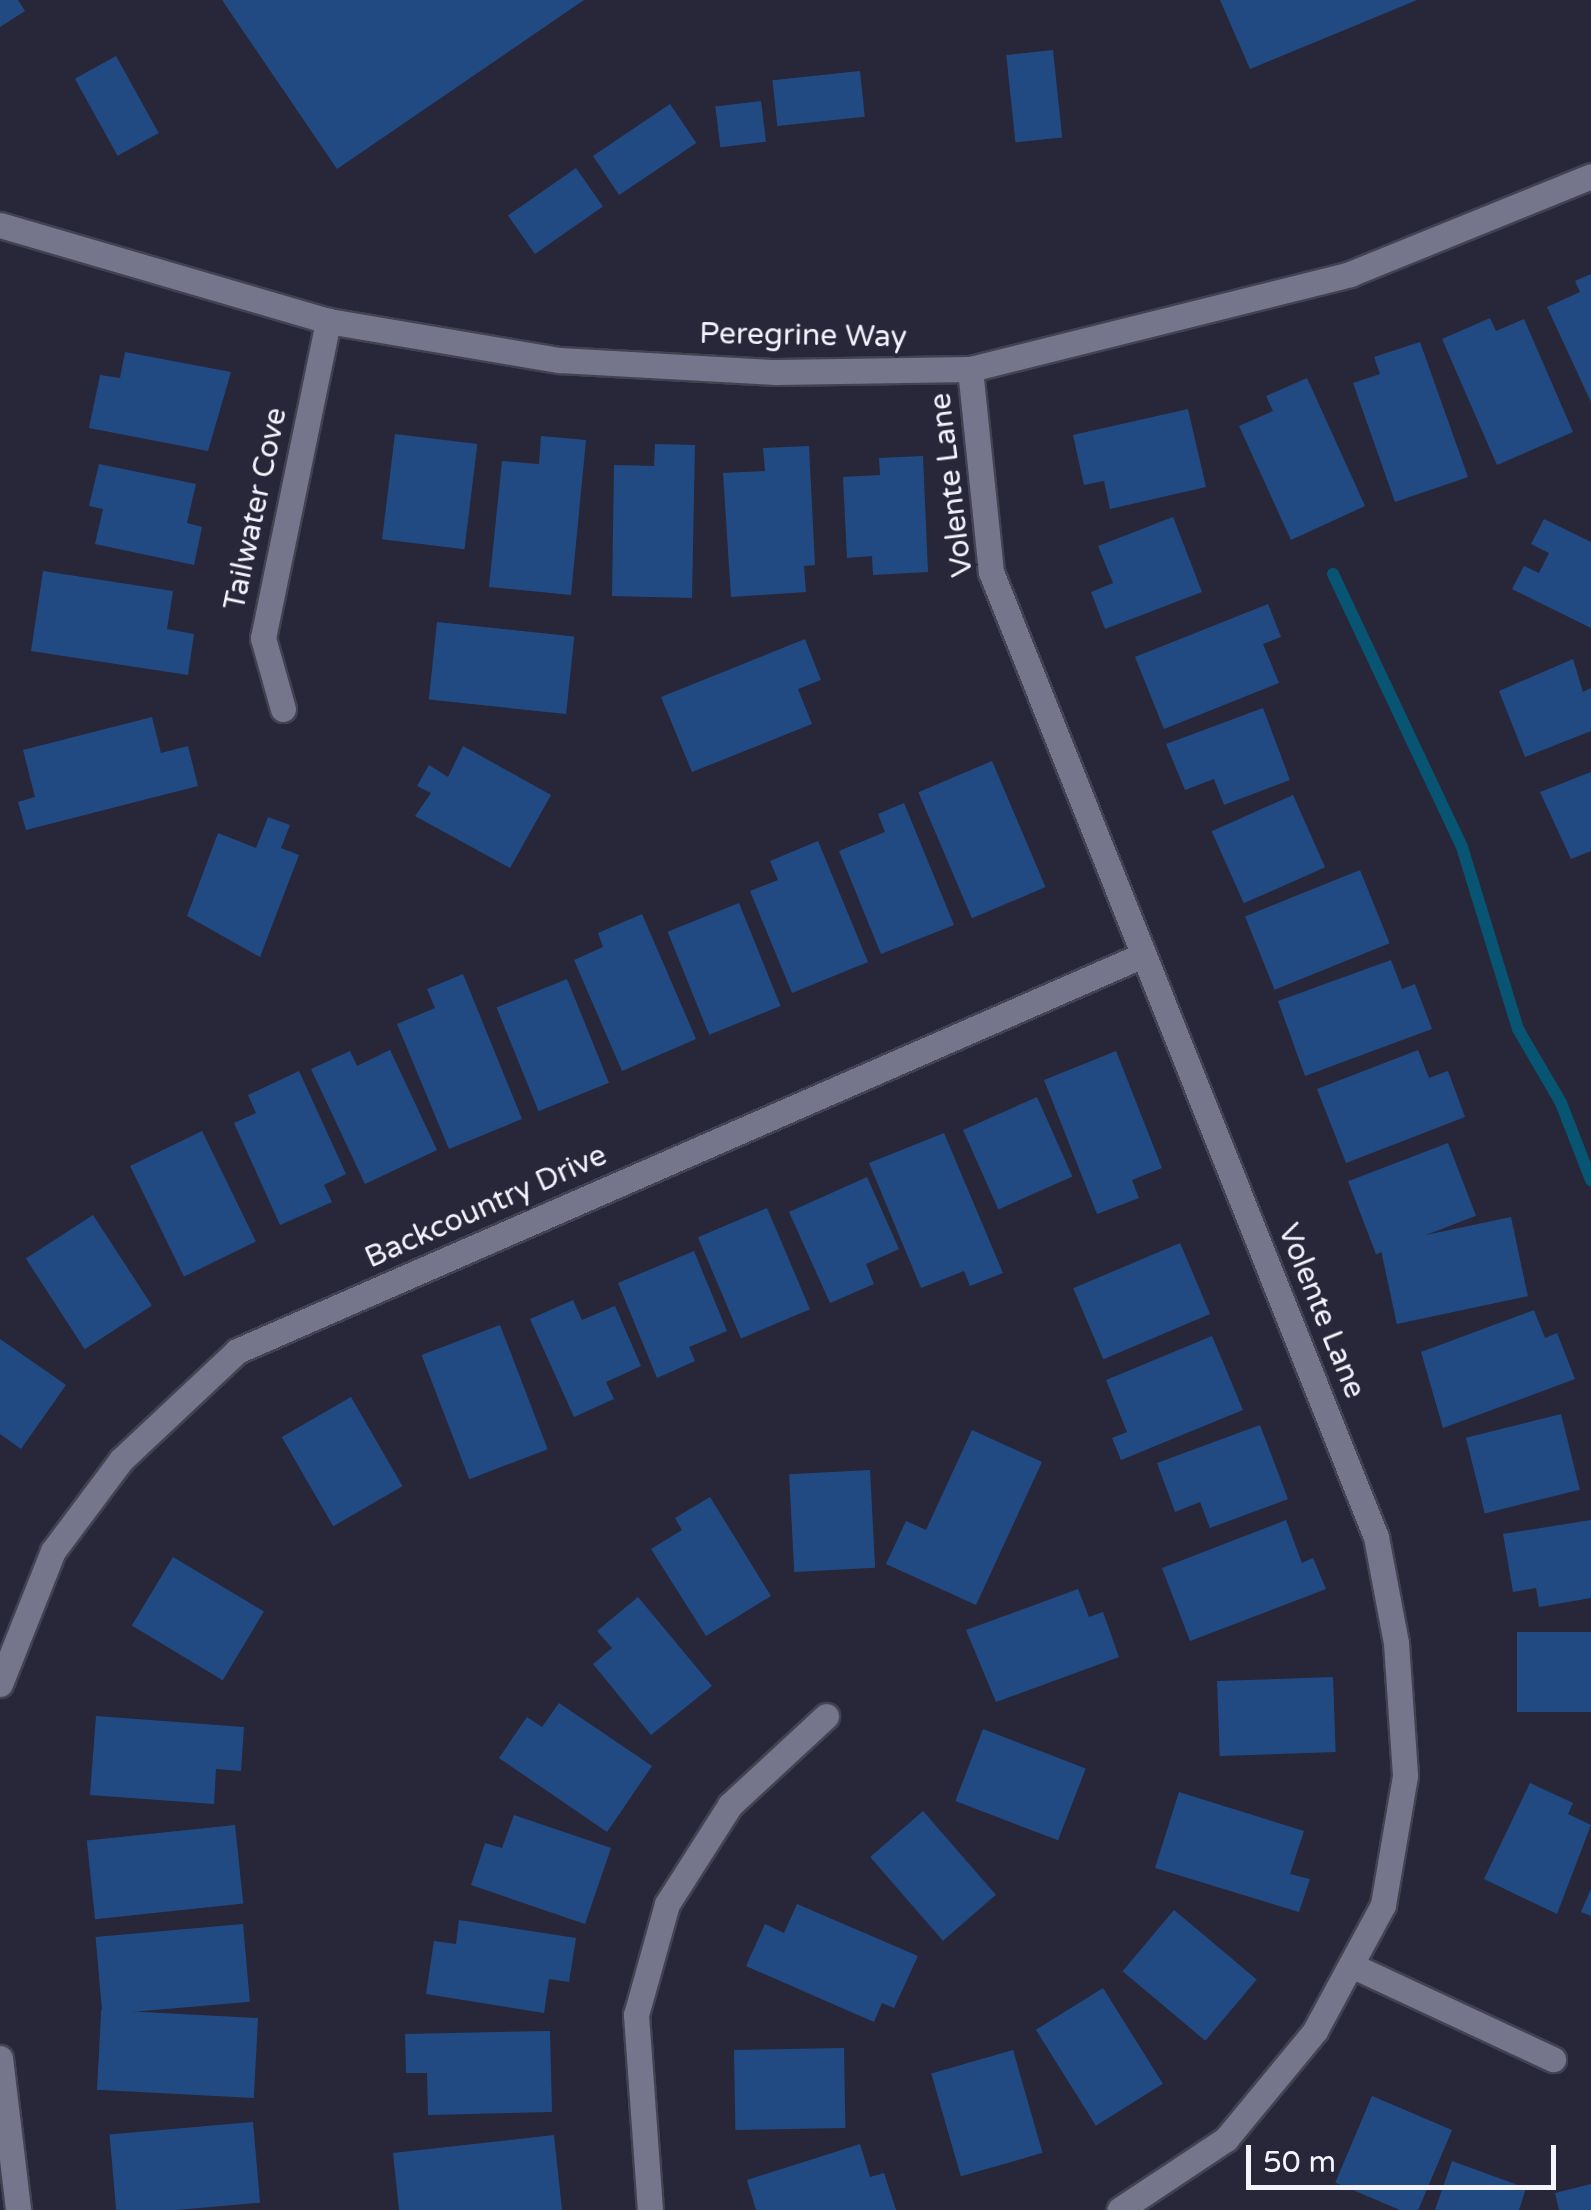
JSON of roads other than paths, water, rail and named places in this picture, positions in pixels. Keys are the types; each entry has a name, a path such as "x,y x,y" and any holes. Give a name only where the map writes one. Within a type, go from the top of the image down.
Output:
{"street":[{"name":"Peregrine Way","path":"0,225 328,321 559,360 776,372 970,369 1350,274 1591,176"},
{"name":"Tailwater Cove","path":"283,710 263,638 328,321"},
{"name":"Volente Lane","path":"970,369 991,572 1376,1537 1405,1776 1383,1905 1315,2031 1226,2138 1119,2210"},
{"name":"Backcountry Drive","path":"0,1684 53,1551 121,1460 237,1352 1143,955"},
{"path":"650,2210 636,2014 667,1904 730,1805 826,1716"},
{"path":"1350,1965 1553,2058"},
{"path":"0,2058 18,2210"}],"waterway":[{"path":"1333,574 1462,847 1518,1029 1561,1103 1591,1180"}]}
